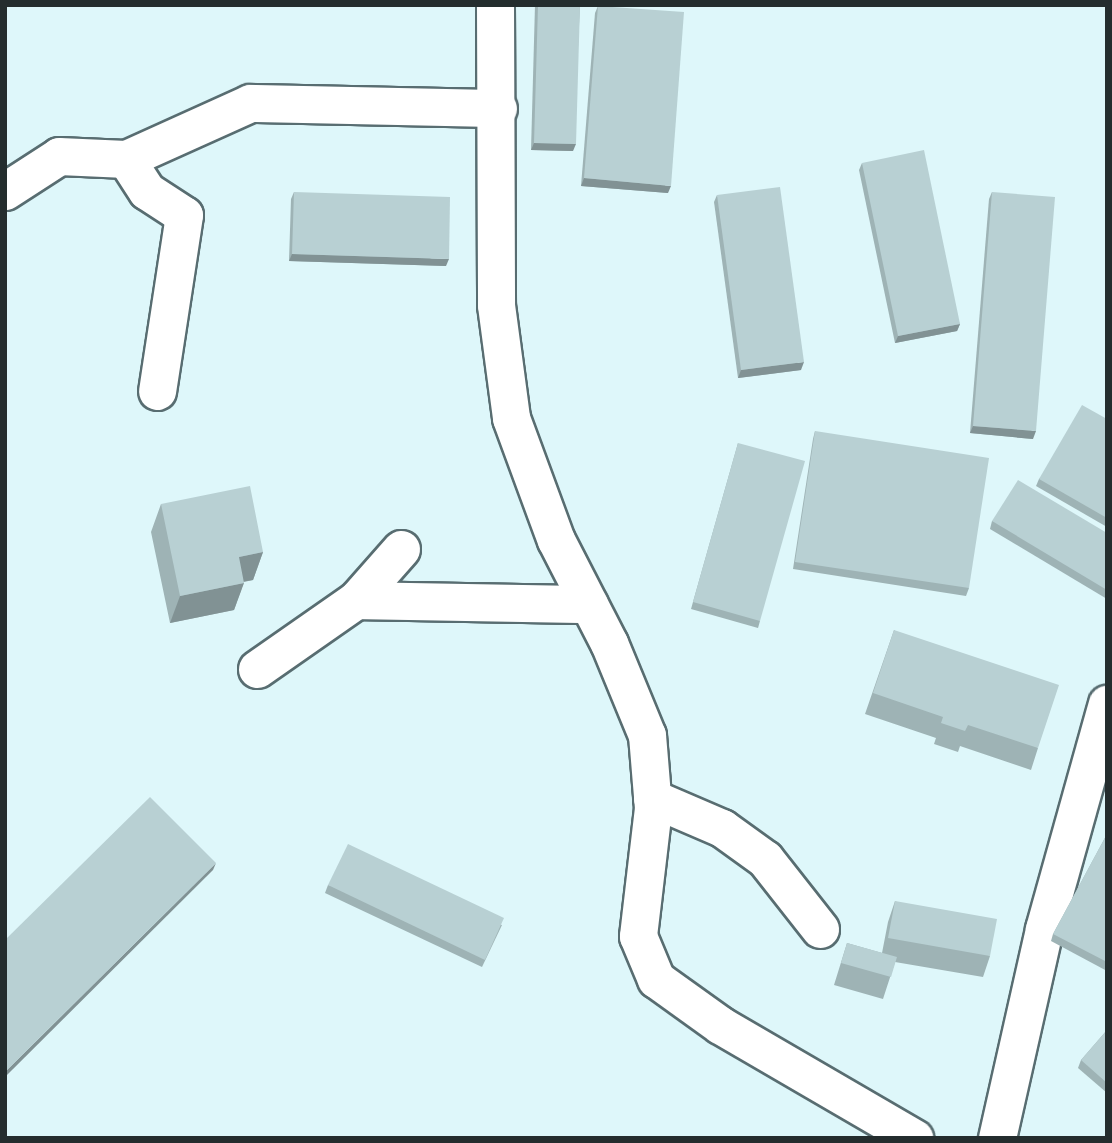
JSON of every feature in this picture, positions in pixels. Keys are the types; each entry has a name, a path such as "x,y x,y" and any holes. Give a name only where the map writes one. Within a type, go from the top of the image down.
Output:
{"street":[{"path":"495,5 498,108 496,305 510,418 556,540 589,604 647,735 652,798 638,936 656,979 720,1025 914,1138"},
{"path":"5,191 59,156 126,159 250,103 498,108"},
{"path":"126,159 147,191 184,215 156,391"},
{"path":"257,669 356,600 401,548"},
{"path":"356,600 589,604"},
{"path":"998,1138 1044,929 1107,704"},
{"path":"652,798 722,828 765,859 820,929"}],"building":[{"path":"538,5 580,5 576,144 534,143"},
{"path":"598,6 684,12 671,186 584,178"},
{"path":"924,150 960,324 898,336 862,163"},
{"path":"780,187 804,362 741,370 717,195"},
{"path":"294,192 450,197 449,259 292,254"},
{"path":"992,192 1055,197 1036,431 973,426"},
{"path":"1082,405 1107,419 1107,518 1039,479"},
{"path":"815,431 989,458 969,588 795,562"},
{"path":"738,443 805,461 760,621 693,602"},
{"path":"1018,480 1107,533 1107,590 992,521"},
{"path":"250,486 263,552 239,557 244,583 180,596 161,504"},
{"path":"894,630 1059,685 1038,748 968,725 965,731 941,723 943,717 873,693"},
{"path":"150,797 216,863 5,1072 5,940"},
{"path":"1107,834 1107,962 1053,934"},
{"path":"348,844 504,918 485,960 328,885"},
{"path":"895,901 997,919 990,956 888,938"},
{"path":"847,943 897,957 891,977 841,963"},
{"path":"1107,1030 1107,1083 1081,1060"}]}
